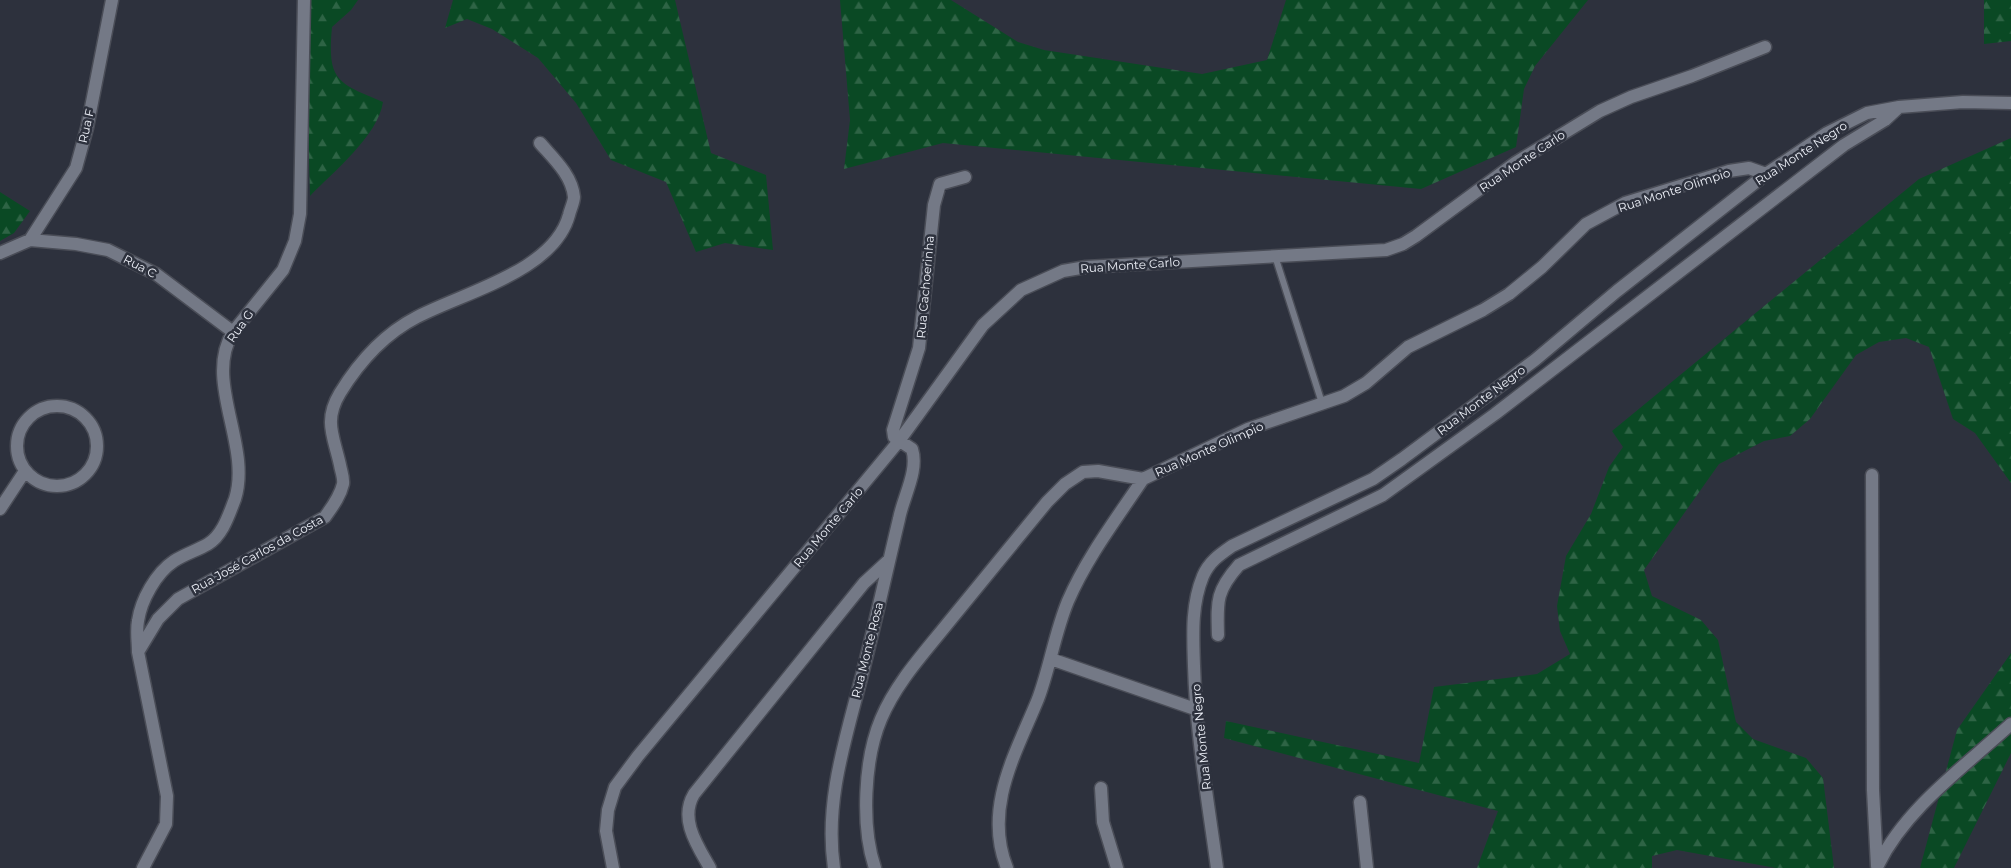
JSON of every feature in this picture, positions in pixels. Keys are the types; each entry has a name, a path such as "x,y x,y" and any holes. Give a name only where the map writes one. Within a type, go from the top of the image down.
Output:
{"street":[{"name":"Rua F","path":"30,240 76,168 87,128 112,0"},
{"name":"Rua G","path":"138,652 138,622 144,602 155,582 174,561 210,543 219,534 235,497 238,457 225,391 225,355 227,341 283,270 295,241 300,214 304,0"},
{"name":"Rua Monte Carlo","path":"613,868 606,831 608,810 615,787 676,709 899,441 983,325 1021,290 1039,280 1063,271 1086,267 1275,255 1369,252 1403,244 1515,163 1600,111 1631,97 1765,47"},
{"name":"Rua Monte Negro","path":"1217,868 1195,709 1192,623 1197,594 1204,575 1214,558 1232,546 1372,479 1402,459 1535,360 1617,291 1766,174 1827,133 1867,113 1898,107 1964,102 2011,102"},
{"path":"1218,635 1217,602 1224,582 1239,565 1384,495 1495,414 1844,144 1885,120 1898,107"},
{"name":"Rua José Carlos da Costa","path":"138,652 158,619 178,599 324,517 333,506 343,482 331,429 331,410 339,394 370,352 392,333 416,317 526,267 552,248 566,225 574,197 566,173 540,143"},
{"name":"Rua Monte Olimpio","path":"875,868 869,849 866,795 874,745 881,720 894,694 954,616 1046,502 1064,484 1083,472 1098,471 1143,479 1239,433 1356,390 1408,347 1483,310 1509,294 1542,267 1586,224 1617,207 1729,171 1749,168 1766,174"},
{"name":"Rua Cachoerinha","path":"899,441 894,437 893,430 919,348 930,227 936,192 940,184 965,177"},
{"path":"0,253 30,240"},
{"name":"Rua C","path":"30,240 76,244 108,250 126,258 156,274 233,332"},
{"path":"56,405 74,409 88,421 96,437 96,455 89,471 75,482 57,486 40,482 26,471 18,455 18,437 25,421 39,409 56,405"},
{"name":"Rua Monte Rosa","path":"834,868 831,836 838,763 914,460 912,449 899,441"},
{"path":"0,509 26,471"},
{"path":"1872,475 1873,790 1877,867"},
{"path":"1006,868 998,836 1003,784 1038,698 1061,620 1077,582 1143,479"},
{"path":"710,868 696,841 687,816 688,804 694,794 864,583 889,560"},
{"path":"138,652 167,796 166,824 143,868"},
{"path":"1051,659 1195,709"},
{"path":"1877,867 1887,847 1920,807 2011,724"},
{"path":"1100,788 1103,822 1117,868"},
{"path":"1360,802 1368,868"}],"lane":[{"path":"1275,255 1322,403"}],"green space":[{"path":"305,0 358,0 351,10 332,27 331,59 338,78 345,84 383,102 373,128 364,140 342,165 310,196"},
{"path":"453,0 675,0 711,153 766,175 773,250 725,243 696,252 666,182 611,160 576,103 538,58 492,29 467,19 445,28"},
{"path":"840,0 951,0 1018,42 1044,50 1202,74 1267,60 1286,0 1588,0 1535,66 1524,89 1516,147 1421,189 943,143 844,169 850,120"},
{"path":"1984,0 2011,0 2011,41 1984,44"},
{"path":"2011,138 2011,483 1975,433 1953,419 1929,347 1906,338 1879,342 1856,355 1810,419 1790,436 1764,441 1719,464 1644,570 1652,596 1701,620 1718,640 1736,722 1753,739 1806,758 1823,778 1834,868 1776,868 1677,850 1652,856 1652,868 1477,868 1498,811 1224,738 1226,721 1419,763 1434,687 1537,674 1570,654 1560,631 1557,606 1566,556 1591,514 1609,467 1623,447 1612,431 1919,179"},
{"path":"0,192 30,211 14,233 0,241"},
{"path":"2011,653 2011,753 1954,868 1920,868 1957,730"}]}
